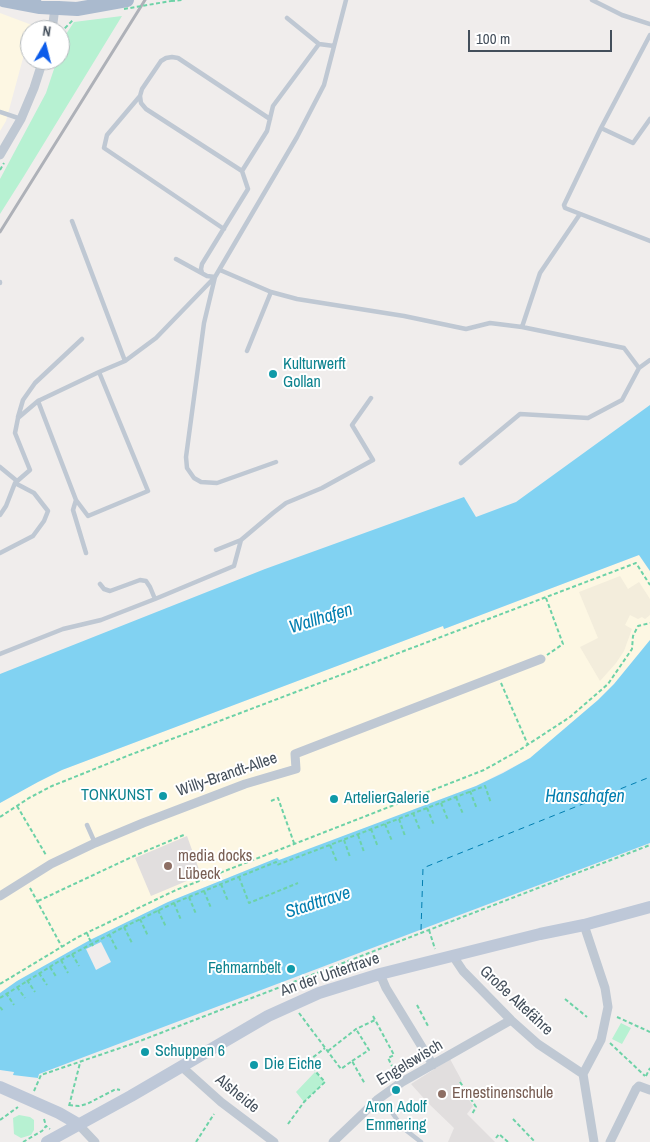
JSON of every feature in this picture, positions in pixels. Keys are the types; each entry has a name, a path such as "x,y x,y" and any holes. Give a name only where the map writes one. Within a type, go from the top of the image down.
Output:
{"main road":[{"path":"2,0 25,5 55,8 125,5"},
{"name":"An der Untertrave","path":"47,1142 182,1067 268,1016 292,1004 338,986 438,959 584,925 650,907"},
{"path":"3,1089 64,1107 78,1124"}],"street":[{"path":"53,20 55,8"},
{"path":"0,155 3,143 21,119 40,70"},
{"name":"Willy-Brandt-Allee","path":"0,896 13,890 25,880 52,864 95,843 245,784 296,770 295,754 541,659"},
{"path":"584,925 605,988 608,1007 601,1040 583,1074 594,1142"},
{"name":"Große Altefähre","path":"453,956 463,971 511,1020 538,1044 583,1074"},
{"path":"380,974 386,988 433,1065"},
{"name":"Engelswisch","path":"333,1142 402,1082 511,1020"},
{"name":"Alsheide","path":"182,1067 226,1106 274,1142"},
{"path":"610,1142 636,1089 639,1086 650,1090"},
{"path":"78,1124 94,1142"}],"lane":[{"path":"18,418 38,401 125,361 156,338 215,278 297,137 324,85 346,0"},
{"path":"592,0 622,15 650,24"},
{"path":"287,18 319,44 334,46"},
{"path":"650,35 601,128 564,205 564,208 650,242"},
{"path":"242,172 267,131 273,106 319,44"},
{"path":"202,273 200,269 202,264 248,189 242,172 146,109 141,103 142,89 161,61 166,58 178,58 270,119"},
{"path":"140,96 107,135 104,148 224,228"},
{"path":"0,112 21,119"},
{"path":"601,128 633,143 650,119"},
{"path":"522,327 540,273 580,214"},
{"path":"72,221 125,361"},
{"path":"176,259 215,278"},
{"path":"220,270 271,292 297,299 404,316 466,329 490,323 522,327 624,348 639,368"},
{"path":"215,278 204,323 186,457 187,468 194,478 200,482 217,482 276,462"},
{"path":"247,351 271,292"},
{"path":"0,515 16,482 30,470 15,433 23,400 35,383 82,339"},
{"path":"461,463 520,414 588,418 622,400 639,368 650,360"},
{"path":"38,401 76,500 88,516 148,491 99,372"},
{"path":"216,550 240,540 286,504 322,488 373,460 352,425 371,398"},
{"path":"0,467 16,482 34,493 48,510 44,521 33,536 0,552"},
{"path":"76,500 73,510 86,553"},
{"path":"0,654 63,629 101,620 234,566 240,540"},
{"path":"100,584 104,589 110,591 140,580 146,581 156,599"},
{"path":"87,825 95,843"},
{"path":"393,1114 403,1128 421,1142"}],"path":[{"path":"125,5 183,0"},
{"path":"70,22 78,18"},
{"path":"0,817 52,786 636,563 650,584"},
{"path":"541,659 563,644 546,598"},
{"path":"0,984 87,933 176,890 484,770 528,745 570,717 608,684 632,650 633,636 638,626 650,623"},
{"path":"498,676 528,745"},
{"path":"0,998 50,966 87,948 109,934 174,903 276,862 278,866 484,786 491,803"},
{"path":"470,791 477,809"},
{"path":"456,797 463,814"},
{"path":"271,801 278,798 294,843"},
{"path":"441,802 448,820"},
{"path":"17,806 52,864"},
{"path":"427,808 434,825"},
{"path":"413,813 420,830"},
{"path":"399,819 406,836"},
{"path":"385,824 392,841"},
{"path":"371,830 378,847"},
{"path":"38,901 186,834"},
{"path":"358,835 364,852"},
{"path":"344,840 350,857"},
{"path":"330,845 337,862"},
{"path":"28,1088 34,1091 42,1075 650,845"},
{"path":"239,877 249,903 298,883"},
{"path":"25,880 62,947"},
{"path":"221,884 228,901"},
{"path":"204,891 211,908"},
{"path":"189,897 196,914"},
{"path":"174,903 181,920"},
{"path":"158,910 166,927"},
{"path":"140,919 148,936"},
{"path":"124,927 132,943"},
{"path":"429,930 438,959"},
{"path":"87,933 93,946"},
{"path":"109,934 117,950"},
{"path":"72,954 80,966"},
{"path":"61,960 68,973"},
{"path":"50,966 57,978"},
{"path":"39,973 46,985"},
{"path":"28,980 35,992"},
{"path":"17,986 25,998"},
{"path":"6,994 14,1005"},
{"path":"565,999 586,1017"},
{"path":"292,1004 341,1069 368,1050 356,1029"},
{"path":"417,1005 422,1018 429,1028"},
{"path":"0,1007 4,1012"},
{"path":"373,1016 394,1055 388,1058 392,1066"},
{"path":"617,1017 650,1032"},
{"path":"328,1051 356,1029 375,1020"},
{"path":"609,1042 645,1076"},
{"path":"288,1124 304,1102 324,1082 307,1062 326,1048"},
{"path":"352,1061 365,1084"},
{"path":"80,1062 64,1107 87,1104 116,1089 131,1096"},
{"path":"648,1073 650,1068"},
{"path":"460,1082 476,1107 472,1114"},
{"path":"0,1120 19,1106"},
{"path":"196,1142 214,1114"},
{"path":"42,1116 46,1126"},
{"path":"513,1119 535,1142"},
{"path":"496,1138 499,1134 508,1142"}],"shaded area":[{"path":"0,13 20,20 20,69 6,121 0,131"},
{"path":"639,555 650,571 650,640 614,684 598,700 530,758 476,786 278,861 277,858 168,902 75,948 0,993 0,803 62,770 443,626 444,629"},
{"name":"media docks Lübeck","path":"187,836 201,875 151,896 135,858"},
{"name":"Ernestinenschule","path":"450,1059 462,1081 459,1084 473,1106 467,1114 495,1142 448,1142 454,1128 411,1084"}],"green space":[{"path":"122,16 0,214 0,179 46,93 54,70 70,70 70,28 74,22"},
{"path":"621,1023 631,1028 622,1044 612,1039"},
{"path":"315,1072 325,1082 304,1102 296,1092"},
{"path":"19,1115 30,1117 34,1120 34,1130 31,1135 21,1138 14,1134 13,1118"}],"sand":[{"path":"620,576 628,589 639,582 650,599 650,615 645,619 642,617 638,619 630,615 625,625 632,629 624,651 600,681 580,647 598,638 579,592"}],"water":[{"name":"Wallhafen","path":"650,405 650,571 639,555 444,629 443,626 62,770 0,803 0,674 265,569 464,497 476,517 516,502"},
{"name":"Hansahafen","path":"650,640 650,843 39,1074 38,1078 13,1075 14,1072 0,1070 0,993 17,981 90,940 168,902 277,858 279,860 476,786 503,773 530,758 598,700 614,684"}],"pier":[{"path":"101,942 111,962 96,970 86,949"}],"ferry route":[{"path":"421,930 423,868 650,777"}],"railway":[{"path":"0,232 145,0"}],"place":[{"name":"Kulturwerft Gollan","path":"273,374"},
{"name":"TONKUNST","path":"163,796"},
{"name":"ArtelierGalerie","path":"334,799"},
{"name":"media docks Lübeck","path":"168,866"},
{"name":"Fehmarnbelt","path":"291,969"},
{"name":"Schuppen 6","path":"145,1052"},
{"name":"Die Eiche","path":"254,1065"},
{"name":"Aron Adolf Emmering","path":"396,1090"},
{"name":"Ernestinenschule","path":"442,1094"}],"water label":[{"name":"Stadttrave","path":"318,903"}]}
